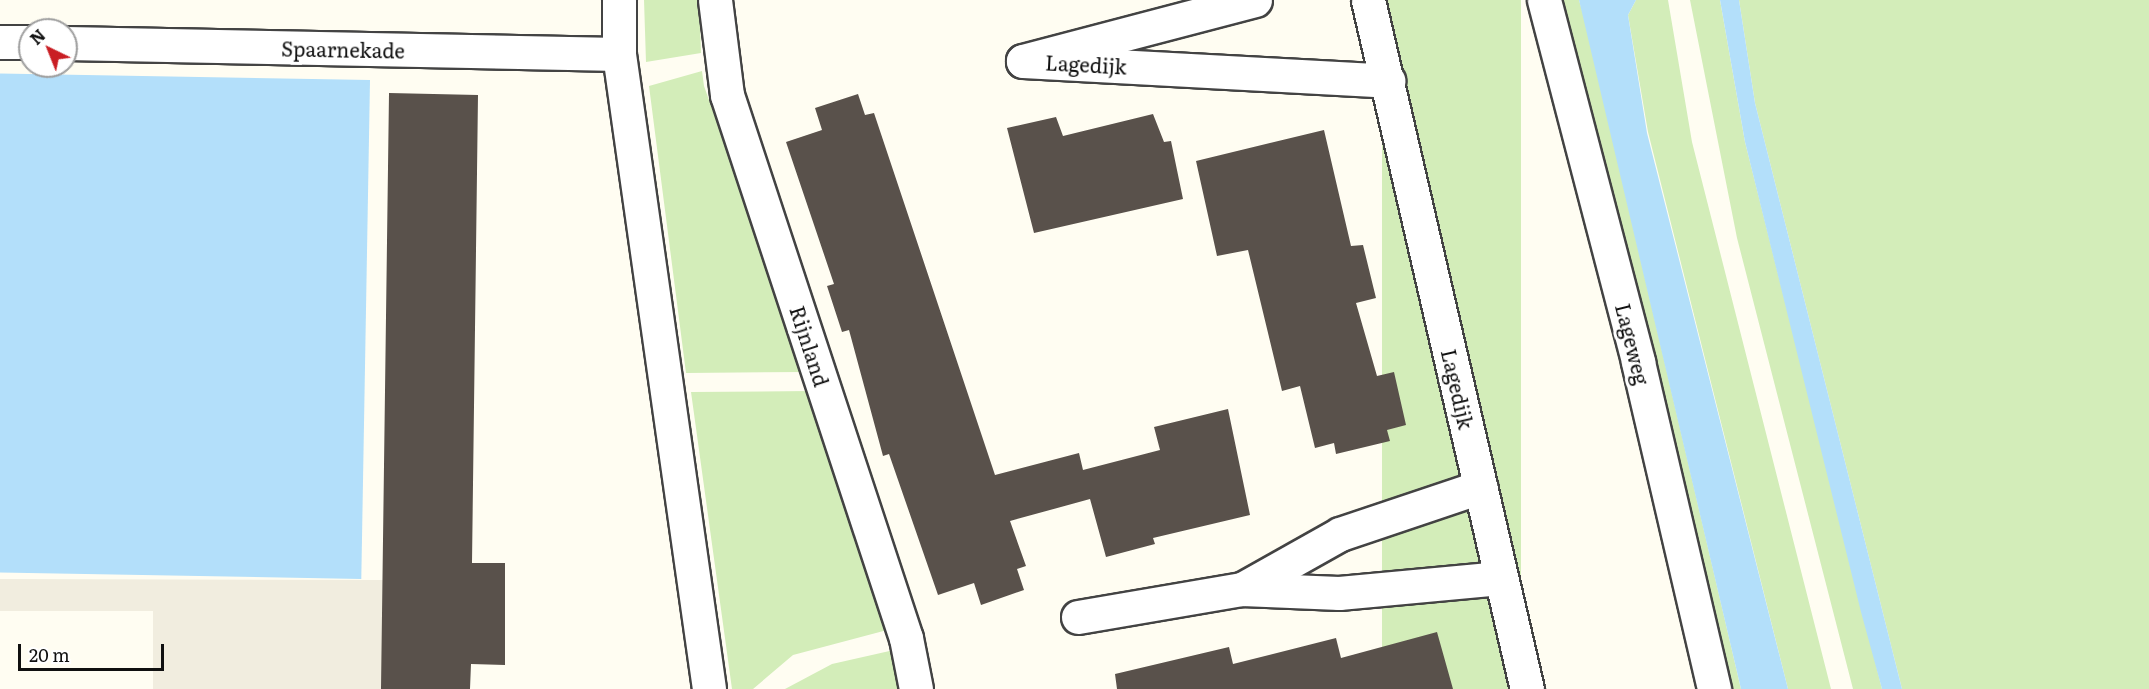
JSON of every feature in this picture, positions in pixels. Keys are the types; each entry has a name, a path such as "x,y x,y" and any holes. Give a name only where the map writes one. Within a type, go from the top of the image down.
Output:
{"street":[{"path":"619,0 619,54 709,689"},
{"name":"Rijnland","path":"715,0 727,95 908,646 916,689"},
{"name":"Lagedijk","path":"1255,0 1023,61 1388,81"},
{"name":"Lagedijk","path":"1368,0 1527,689"},
{"name":"Lageweg","path":"1544,0 1638,363 1714,689"},
{"path":"0,42 18,42"},
{"name":"Spaarnekade","path":"78,43 619,54"},
{"path":"1242,589 1340,534 1480,487"},
{"path":"1078,617 1242,589 1339,593 1500,578"}],"green space":[{"path":"644,0 699,0 701,53 646,62"},
{"path":"1382,0 1521,0 1521,689 1382,689"},
{"path":"1562,0 1579,0 1584,17 1741,689 1727,689"},
{"path":"1636,0 1668,0 1692,142 1831,689 1788,689 1648,132 1628,15"},
{"path":"1690,0 1720,0 1745,142 1882,689 1853,689 1737,238"},
{"path":"1739,0 2149,0 2149,689 1902,689 1755,103"},
{"path":"702,71 704,86 806,372 686,373 649,86"},
{"path":"811,391 891,629 793,655 753,689 732,689 691,392"},
{"path":"894,650 901,689 785,689 832,664"}],"shaded area":[{"path":"0,579 383,580 382,689 153,689 153,611 0,611"}],"water":[{"path":"1579,0 1636,0 1628,15 1647,133 1788,689 1741,689"},
{"path":"1720,0 1739,0 1755,103 1902,689 1882,689 1861,612 1745,142"},
{"path":"0,74 18,74 18,78 78,78 78,75 370,80 361,579 0,573"}],"building":[{"path":"389,93 478,95 472,563 505,563 505,665 471,664 470,689 381,689"},
{"path":"858,94 865,115 874,113 995,475 1079,453 1083,470 1160,450 1154,427 1228,409 1250,515 1153,538 1155,544 1106,557 1090,499 1010,521 1026,566 1017,569 1024,590 981,605 974,583 938,595 889,454 883,456 849,330 842,332 827,286 834,284 786,142 822,130 815,108"},
{"path":"1153,114 1164,142 1171,141 1183,199 1034,233 1007,128 1056,117 1063,136"},
{"path":"1324,130 1351,246 1363,245 1376,298 1356,303 1377,376 1394,372 1406,425 1387,430 1390,441 1336,454 1334,443 1315,448 1300,386 1282,391 1248,250 1217,256 1196,161"},
{"path":"1437,632 1453,689 1117,689 1115,674 1229,647 1233,664 1336,638 1341,658"}]}
